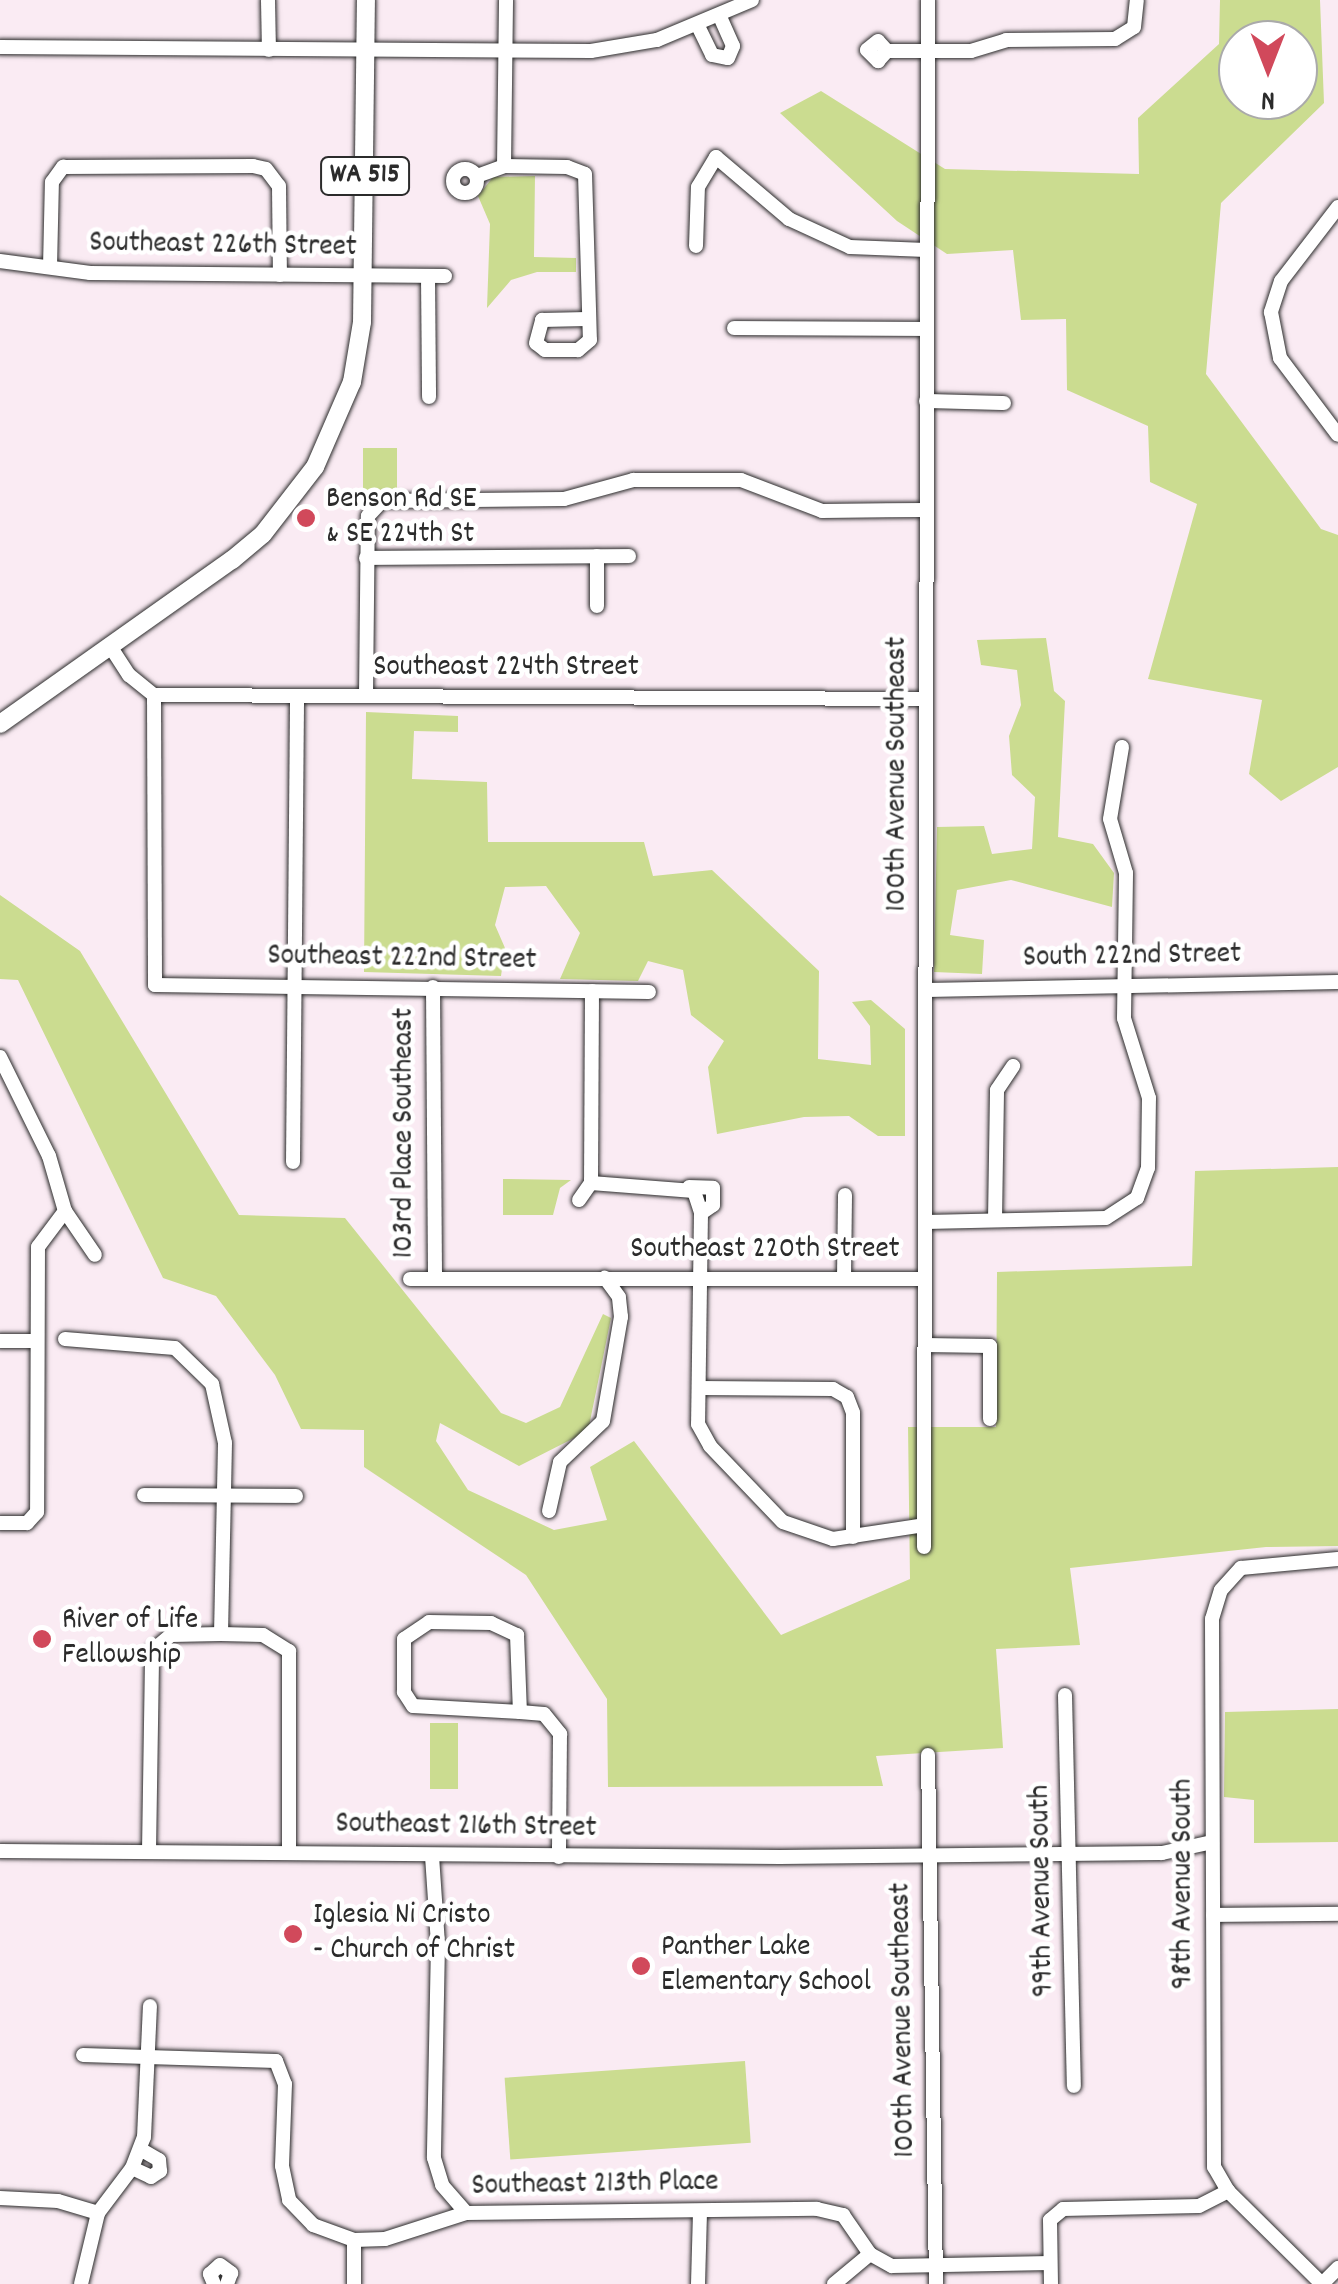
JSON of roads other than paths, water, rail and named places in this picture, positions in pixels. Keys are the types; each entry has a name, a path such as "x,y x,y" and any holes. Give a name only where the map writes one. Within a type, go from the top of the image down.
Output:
{"main road":[{"name":"WA 515","path":"110,646 232,560 289,504 326,447 358,351 364,278 366,0"},
{"path":"0,724 110,646"}],"street":[{"path":"268,0 269,50"},
{"path":"504,166 506,0"},
{"name":"100th Avenue Southeast","path":"924,1547 928,0"},
{"path":"887,51 928,52 1130,32 1137,0"},
{"path":"0,47 622,49 698,26 747,1"},
{"path":"698,26 712,55 728,58 733,46 720,16"},
{"path":"696,246 698,186 716,157 789,219 850,247 926,250"},
{"path":"50,267 52,182 58,172 72,164 252,166 274,178 281,197 280,274"},
{"path":"477,176 504,166 567,167 584,174 587,318"},
{"path":"1338,207 1281,281 1272,312 1280,358 1338,435"},
{"name":"Southeast 226th Street","path":"0,260 50,267 364,278 445,276"},
{"path":"428,276 429,396"},
{"path":"734,328 926,329"},
{"path":"926,401 1004,403"},
{"path":"366,696 368,516 376,504 564,500 618,481 741,480 822,511 926,510"},
{"path":"597,556 597,606"},
{"path":"366,558 629,556"},
{"path":"110,646 129,676 154,695"},
{"name":"Southeast 224th Street","path":"154,695 925,700"},
{"name":"Southeast 222nd Street","path":"154,695 154,984 648,992"},
{"path":"294,1162 296,696"},
{"path":"926,1222 1106,1218 1137,1198 1148,1168 1147,1078 1126,1024 1126,873 1110,819 1122,748"},
{"name":"South 222nd Street","path":"928,990 1338,982"},
{"name":"103rd Place Southeast","path":"434,988 434,1278"},
{"path":"579,1200 591,1184 592,991"},
{"path":"0,1057 50,1156 66,1211 95,1255"},
{"path":"994,1220 997,1090 1013,1066"},
{"path":"591,1184 693,1191 701,1213 699,1388 703,1437 790,1527 820,1538 924,1525"},
{"path":"844,1278 845,1195"},
{"path":"0,1523 34,1519 39,1502 40,1237 61,1225 66,1211"},
{"name":"Southeast 220th Street","path":"550,1511 560,1462 603,1421 622,1317 620,1301 605,1278"},
{"name":"Southeast 220th Street","path":"410,1279 925,1278"},
{"path":"65,1339 175,1348 212,1384 224,1425 221,1634"},
{"path":"0,1341 37,1340"},
{"path":"924,1345 990,1346 990,1419"},
{"path":"699,1388 842,1392 853,1414 852,1537"},
{"path":"144,1495 296,1496"},
{"name":"98th Avenue South","path":"1228,2192 1212,2154 1212,1619 1230,1577 1255,1563 1338,1559"},
{"path":"520,1712 513,1631 491,1623 429,1622 414,1628 403,1648 404,1692 413,1706 544,1714 558,1725 560,1857"},
{"path":"149,1851 150,1662 156,1642 171,1635 221,1634 281,1642 291,1661 289,1853"},
{"name":"99th Avenue South","path":"1065,1696 1073,1854 1074,2086"},
{"name":"100th Avenue Southeast","path":"928,1755 936,2284"},
{"path":"1137,1852 1177,1845 1212,1825"},
{"path":"1137,1852 1212,1842"},
{"name":"Southeast 216th Street","path":"0,1851 560,1857 1137,1852"},
{"path":"432,1856 438,1944 434,2158 442,2185 466,2213"},
{"path":"1213,1915 1338,1914"},
{"path":"81,2284 98,2213 132,2168 150,2113 150,2006"},
{"path":"83,2055 276,2062 284,2084 285,2186 298,2213 354,2240 354,2284"},
{"path":"132,2168 150,2177 160,2171 159,2160 140,2149"},
{"path":"1050,2284 1054,2215 1075,2206 1199,2206 1228,2192 1322,2284 1338,2268"},
{"path":"0,2198 58,2201 98,2213"},
{"name":"Southeast 213th Place","path":"354,2240 385,2238 466,2213 818,2209 843,2216 870,2254"},
{"path":"698,2284 700,2212"},
{"path":"834,2284 870,2254 892,2266 1050,2263"}],"place":[{"name":"Benson Rd SE & SE 224th St","path":"306,518"},
{"name":"River of Life Fellowship","path":"42,1639"},
{"name":"Iglesia Ni Cristo - Church of Christ","path":"293,1934"},
{"name":"Panther Lake Elementary School","path":"641,1966"}]}
